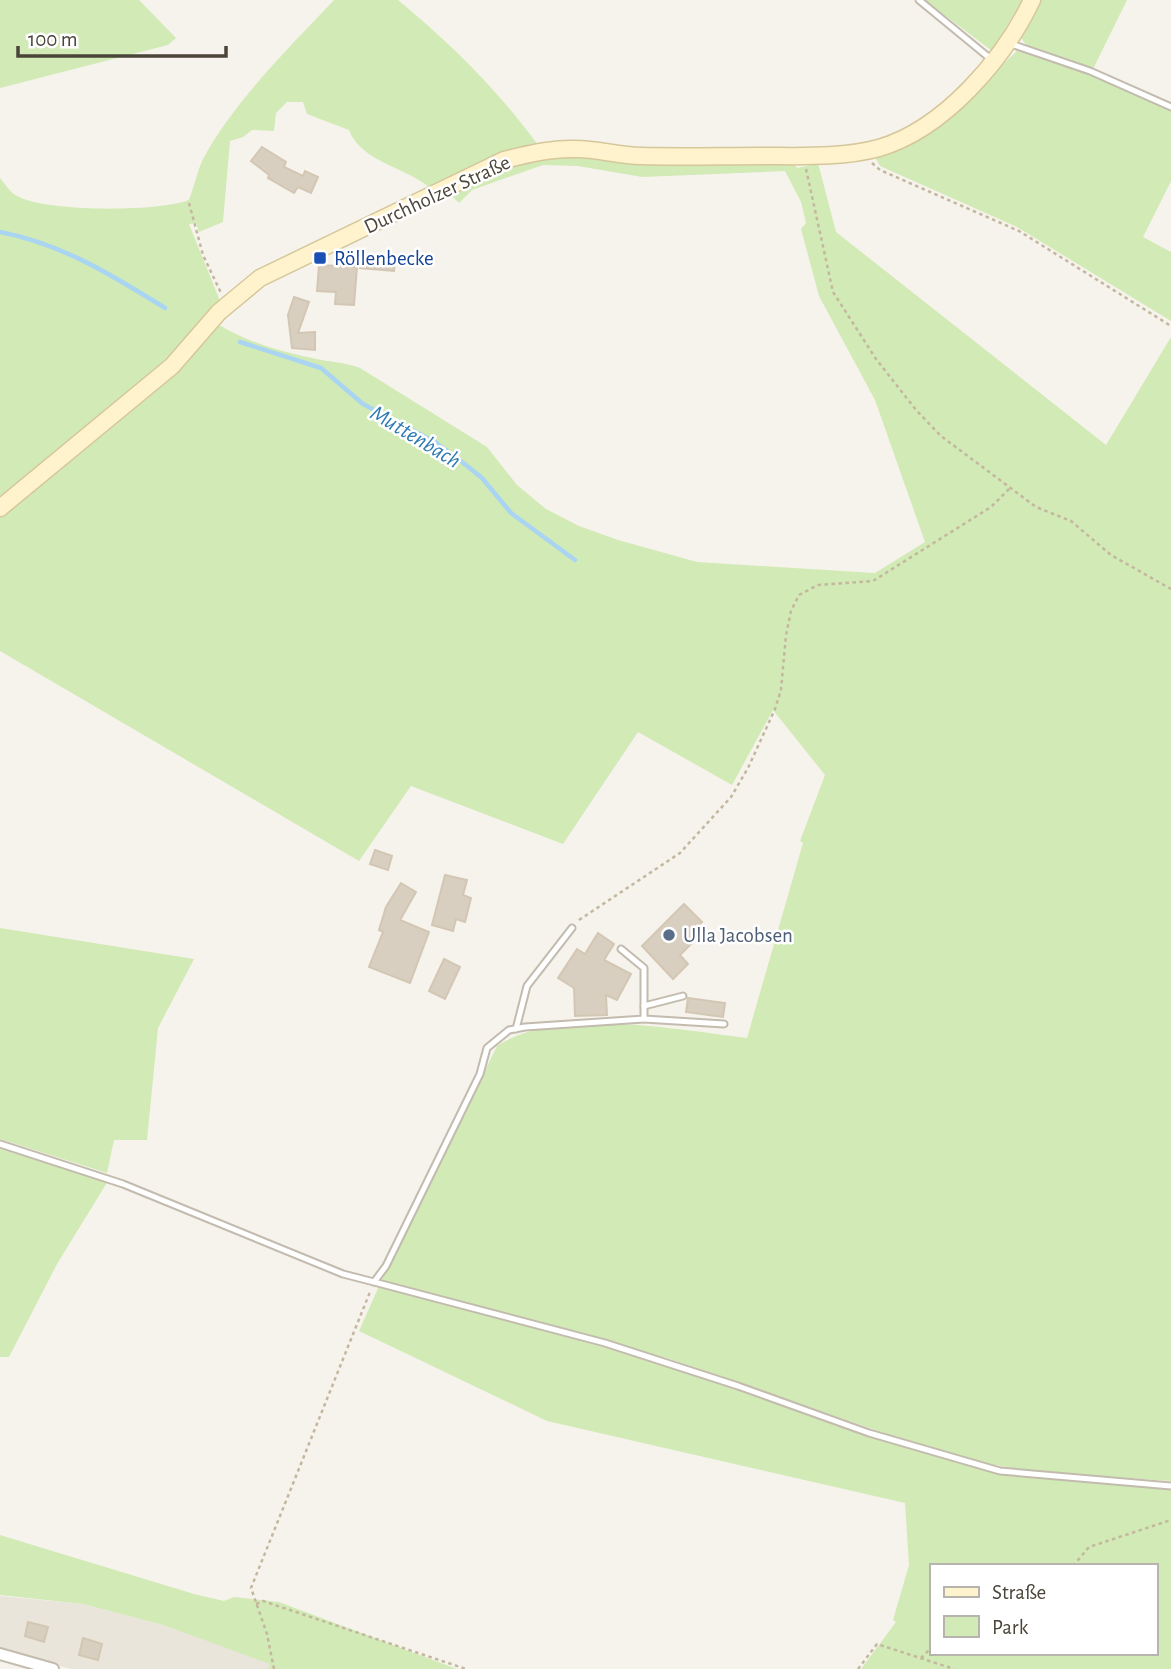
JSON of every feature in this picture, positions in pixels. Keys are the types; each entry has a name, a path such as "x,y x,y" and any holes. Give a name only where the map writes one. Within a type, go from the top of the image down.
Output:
{"main road":[{"name":"Durchholzer Straße","path":"0,508 172,366 228,304 260,278 284,265 516,157 540,151 578,149 637,156 804,155 859,153 901,140 944,111 995,62 1009,43 1032,0"}],"street":[{"path":"0,1654 53,1669"}],"lane":[{"path":"919,0 995,62"},
{"path":"1009,43 1090,71 1171,107"},
{"path":"516,1029 527,986 572,928"},
{"path":"621,950 645,968 644,1019"},
{"path":"644,1006 683,996"},
{"path":"374,1282 386,1266 470,1094 487,1048 516,1029 644,1019 724,1024"},
{"path":"0,1144 123,1184 343,1274 605,1343 724,1381 869,1433 1000,1471 1171,1486"}],"path":[{"path":"859,153 880,170 1019,231 1171,326"},
{"path":"804,155 824,260 838,300 876,359 916,410 941,436 1036,508 1071,521 1111,555 1171,589"},
{"path":"189,203 203,255 228,304"},
{"path":"572,928 587,912 680,853 731,796 748,768 775,709 781,690 791,611 799,595 818,585 873,581 991,507 1011,487"},
{"path":"274,1669 267,1634 251,1588 374,1282"},
{"path":"1075,1564 1089,1548 1171,1520"},
{"path":"256,1604 264,1601 466,1669"},
{"path":"858,1669 877,1644 954,1669"},
{"path":"920,1658 930,1649"}],"shaded area":[{"path":"0,1596 83,1604 163,1625 271,1664 268,1669 71,1669 0,1650"}],"green space":[{"path":"0,0 139,0 176,38 168,45 0,88"},
{"path":"334,0 398,0 472,68 507,105 538,145 502,154 430,188 363,150 349,130 307,114 303,102 287,102 276,113 274,131 252,130 243,137 230,141 223,222 199,232 196,223 189,224 220,301 157,368 0,496 0,178 16,196 34,202 78,208 153,207 189,200 203,159 230,116 263,76"},
{"path":"925,0 1022,0 992,51"},
{"path":"1039,0 1127,0 1093,69 1028,48 1020,36"},
{"path":"1017,51 1091,74 1171,109 1171,181 1143,237 1171,252 1171,321 1017,227 880,166 874,155 969,96"},
{"path":"580,156 664,165 792,164 798,168 818,163 836,232 1106,445 1171,337 1171,1481 1039,1472 989,1464 933,1450 670,1359 381,1282 497,1046 522,1034 551,1027 584,1024 654,1026 747,1038 803,843 800,841 825,775 773,710 732,785 638,732 563,844 411,786 359,861 0,651 0,517 179,370 219,325 276,349 360,368 487,447 517,485 546,509 579,526 618,540 697,562 875,573 925,542 875,400 819,296 801,229 806,223 801,202 785,171 642,177 578,166 543,165 472,190 459,203 451,195 441,196 525,163"},
{"path":"0,928 194,959 158,1028 147,1140 114,1140 107,1173 0,1139"},
{"path":"0,1149 108,1181 57,1264 9,1357 0,1357"},
{"path":"379,1286 669,1365 869,1437 1001,1474 1171,1486 1171,1669 861,1669 896,1622 893,1620 909,1565 905,1503 547,1421 359,1331"},
{"path":"0,1535 194,1594 224,1601 234,1597 279,1602 457,1669 268,1669 270,1664 163,1625 83,1604 0,1595"}],"building":[{"path":"262,147 286,162 284,167 303,176 305,171 318,177 311,193 298,187 294,193 268,178 269,175 251,161"},
{"path":"361,256 395,259 394,271 360,268"},
{"path":"319,265 357,267 354,305 335,304 336,292 317,291"},
{"path":"294,297 309,302 298,333 315,332 315,350 292,348 288,315"},
{"path":"375,850 392,856 388,870 370,864"},
{"path":"445,875 467,880 463,895 471,898 465,922 456,919 453,931 432,925"},
{"path":"401,883 416,892 400,920 429,932 410,983 369,967 383,932 379,930 386,907"},
{"path":"684,904 702,922 693,931 699,936 680,955 688,964 673,979 642,946"},
{"path":"598,933 614,944 604,960 631,974 617,1000 606,995 607,1015 575,1016 574,988 558,978 577,949 585,954"},
{"path":"444,959 460,967 445,999 429,991"},
{"path":"688,998 725,1003 723,1017 686,1012"},
{"path":"28,1622 48,1627 44,1642 25,1636"},
{"path":"83,1638 102,1644 98,1660 79,1655"}],"waterway":[{"name":"Muttenbach","path":"0,232 44,244 86,262 165,308"},
{"name":"Muttenbach","path":"240,342 321,368 363,404 435,442 482,478 511,513 575,560"}],"place":[{"name":"Röllenbecke","path":"320,258"},
{"name":"Ulla Jacobsen","path":"669,935"}]}
